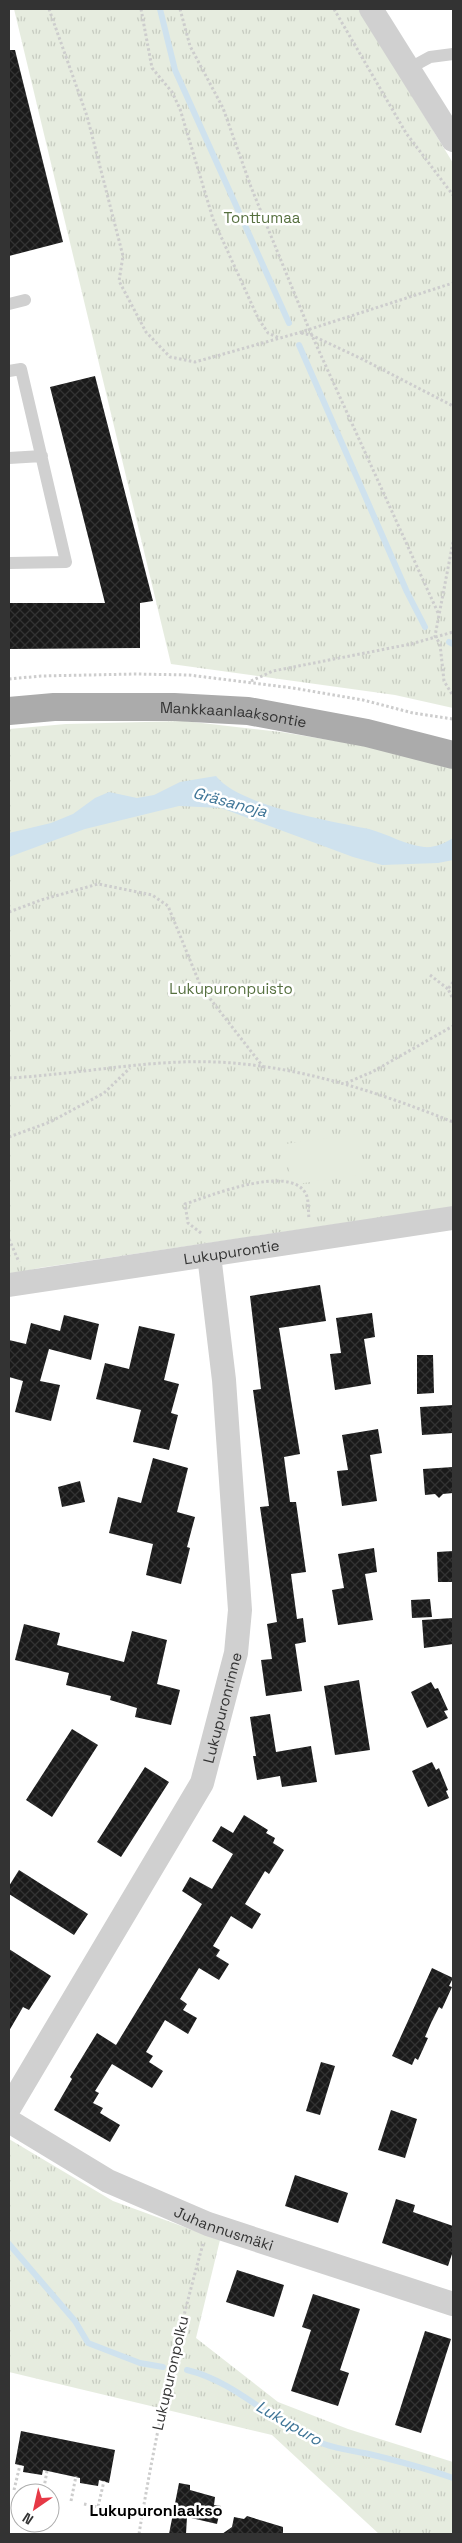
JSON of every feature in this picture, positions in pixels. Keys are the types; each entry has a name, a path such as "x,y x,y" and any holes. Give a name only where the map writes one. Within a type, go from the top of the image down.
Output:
{"main road":[{"name":"Mankkaanlaaksontie","path":"9,711 54,707 174,707 248,711 367,732 453,755"}],"street":[{"path":"371,9 453,140"},
{"name":"Lukupurontie","path":"9,1285 453,1218"},
{"name":"Lukupuronrinne","path":"9,2108 202,1783 236,1653 239,1600 224,1380 209,1255"},
{"name":"Juhannusmäki","path":"9,2121 108,2181 208,2224 453,2304"}],"lane":[{"path":"408,69 430,57 453,54"},
{"path":"9,304 25,300"},
{"path":"9,372 22,369 66,562 9,563"},
{"path":"9,458 42,456"}],"path":[{"path":"49,9 87,116 123,256 119,281 146,332 170,357 195,362 309,330 453,284"},
{"path":"141,9 152,68 172,92 180,109 213,219 258,318 268,333 279,338"},
{"path":"180,9 190,46 223,108 251,187 311,335 439,615"},
{"path":"334,9 406,133 453,195"},
{"path":"298,333 311,335 453,406"},
{"path":"453,542 435,636 440,644 444,681 453,696"},
{"path":"250,681 273,671 412,644 453,632"},
{"path":"9,680 41,676 189,675 250,681 363,700 412,713 453,719"},
{"path":"9,912 41,900 98,884 152,895 168,906 201,986 265,1068"},
{"path":"430,975 448,988 453,999"},
{"path":"448,988 453,982"},
{"path":"345,1084 379,1068 453,1026"},
{"path":"9,1078 182,1062 235,1063 345,1084 453,1122"},
{"path":"9,1136 50,1122 104,1094 131,1068"},
{"path":"202,1233 188,1224 185,1204 261,1181 283,1180 300,1188 306,1195 311,1239"},
{"name":"Lukupuronpolku","path":"139,2534 154,2443 185,2309 208,2224"},
{"path":"16,2483 20,2465"},
{"path":"45,2483 47,2471"},
{"path":"71,2501 76,2476"},
{"path":"84,2504 98,2507 104,2481"}],"green space":[{"name":"Tonttumaa","path":"14,9 359,9 453,163 453,708 395,695 171,664"},
{"name":"Lukupuronpuisto","path":"184,721 281,732 372,747 453,768 453,1207 39,1268 9,1275 9,729 66,724"},
{"path":"357,1134 363,1174 291,1185 285,1144"},
{"path":"9,2139 113,2201 220,2240 196,2338 278,2402 348,2429 453,2462 453,2534 379,2534 272,2435 9,2372"}],"water":[{"name":"Gräsanoja","path":"216,776 228,787 265,804 310,817 369,829 417,846 436,846 453,838 453,860 438,863 382,865 353,857 221,808 179,806 85,829 9,857 9,833 51,823 73,814 95,798 109,792 137,798 154,795 180,782"}],"building":[{"path":"9,50 15,50 63,242 9,256"},
{"path":"95,376 153,601 140,603 140,648 9,649 9,603 105,603 50,387"},
{"path":"320,1285 326,1321 279,1328 300,1454 284,1457 290,1502 296,1502 306,1572 291,1574 297,1619 303,1618 306,1642 295,1644 302,1691 266,1696 261,1660 272,1659 267,1624 277,1622 260,1507 269,1506 253,1390 261,1389 250,1296"},
{"path":"372,1313 375,1337 364,1339 371,1384 335,1390 330,1354 341,1353 336,1318"},
{"path":"64,1315 99,1324 91,1360 49,1349 40,1381 60,1385 51,1421 15,1412 23,1381 9,1377 9,1340 26,1344 31,1323 60,1331"},
{"path":"139,1326 175,1334 164,1380 179,1384 171,1413 178,1415 169,1450 133,1442 141,1410 96,1399 105,1363 129,1369"},
{"path":"417,1355 433,1355 434,1393 417,1394"},
{"path":"453,1405 453,1433 422,1435 420,1407"},
{"path":"378,1429 382,1453 370,1455 377,1501 342,1506 337,1471 348,1470 342,1435"},
{"path":"153,1458 188,1468 177,1512 195,1517 187,1547 190,1548 181,1584 146,1575 153,1544 109,1533 118,1497 141,1503"},
{"path":"453,1467 453,1493 443,1494 439,1498 435,1494 425,1495 423,1469"},
{"path":"80,1481 85,1502 62,1507 58,1487"},
{"path":"374,1548 377,1572 365,1574 373,1620 338,1625 332,1590 344,1588 338,1554"},
{"path":"453,1551 453,1582 438,1582 437,1552"},
{"path":"430,1599 432,1617 412,1618 411,1600"},
{"path":"453,1618 453,1644 424,1648 422,1620"},
{"path":"24,1624 60,1633 57,1645 124,1662 132,1631 167,1640 157,1684 180,1690 171,1725 135,1717 137,1708 110,1700 111,1696 66,1685 69,1673 15,1660"},
{"path":"359,1680 370,1750 335,1755 324,1686"},
{"path":"431,1682 435,1689 438,1688 448,1710 444,1711 448,1718 427,1728 411,1692"},
{"path":"270,1714 276,1752 311,1746 317,1782 282,1787 280,1776 257,1780 253,1756 256,1756 250,1717"},
{"path":"72,1729 98,1745 52,1817 26,1800"},
{"path":"432,1762 436,1770 439,1768 448,1790 446,1791 449,1798 428,1807 412,1771"},
{"path":"145,1767 169,1782 121,1857 97,1842"},
{"path":"244,1815 268,1830 266,1833 275,1838 273,1843 284,1850 269,1874 265,1871 245,1904 261,1914 252,1929 231,1916 213,1946 220,1950 216,1956 229,1964 219,1980 199,1968 180,1999 187,2004 183,2010 197,2018 188,2034 165,2020 146,2052 153,2056 149,2062 163,2071 152,2088 112,2064 95,2091 99,2093 93,2103 103,2108 100,2113 120,2125 110,2142 54,2110 72,2079 70,2077 97,2033 116,2045 202,1904 182,1891 190,1877 212,1889 233,1854 212,1841 221,1826 233,1833"},
{"path":"19,1870 88,1914 74,1935 9,1894 9,1886"},
{"path":"9,1949 51,1976 29,2010 23,2007 9,2031"},
{"path":"432,1968 453,1978 449,1986 452,1987 442,2009 439,2007 431,2023 425,2037 428,2038 418,2060 415,2058 412,2065 392,2056"},
{"path":"321,2062 335,2066 320,2115 306,2111"},
{"path":"391,2110 417,2119 405,2158 378,2150"},
{"path":"295,2175 348,2193 338,2223 285,2206"},
{"path":"396,2199 415,2205 413,2212 453,2226 453,2251 448,2266 382,2243"},
{"path":"237,2270 284,2285 274,2317 226,2302"},
{"path":"313,2294 360,2309 340,2370 349,2373 338,2406 291,2391 311,2330 302,2327"},
{"path":"425,2331 451,2339 421,2433 395,2425"},
{"path":"21,2431 115,2450 109,2483 99,2480 98,2486 80,2483 80,2478 43,2470 42,2475 23,2472 24,2466 15,2464"},
{"path":"179,2483 190,2485 190,2490 215,2497 214,2505 221,2506 217,2524 187,2517 186,2534 169,2534"},
{"path":"247,2516 283,2527 283,2534 222,2534 232,2527 234,2517 244,2519"}],"waterway":[{"path":"160,9 175,70 289,323"},
{"path":"299,345 407,592 425,627"},
{"path":"449,642 453,644"},
{"name":"Lukupuro","path":"9,2244 75,2321 88,2343 140,2363 163,2367"},
{"name":"Lukupuro","path":"187,2370 223,2384 289,2427 324,2444 401,2462 453,2478"}],"district":[{"name":"Lukupuronlaakso","path":"156,2510"}]}
